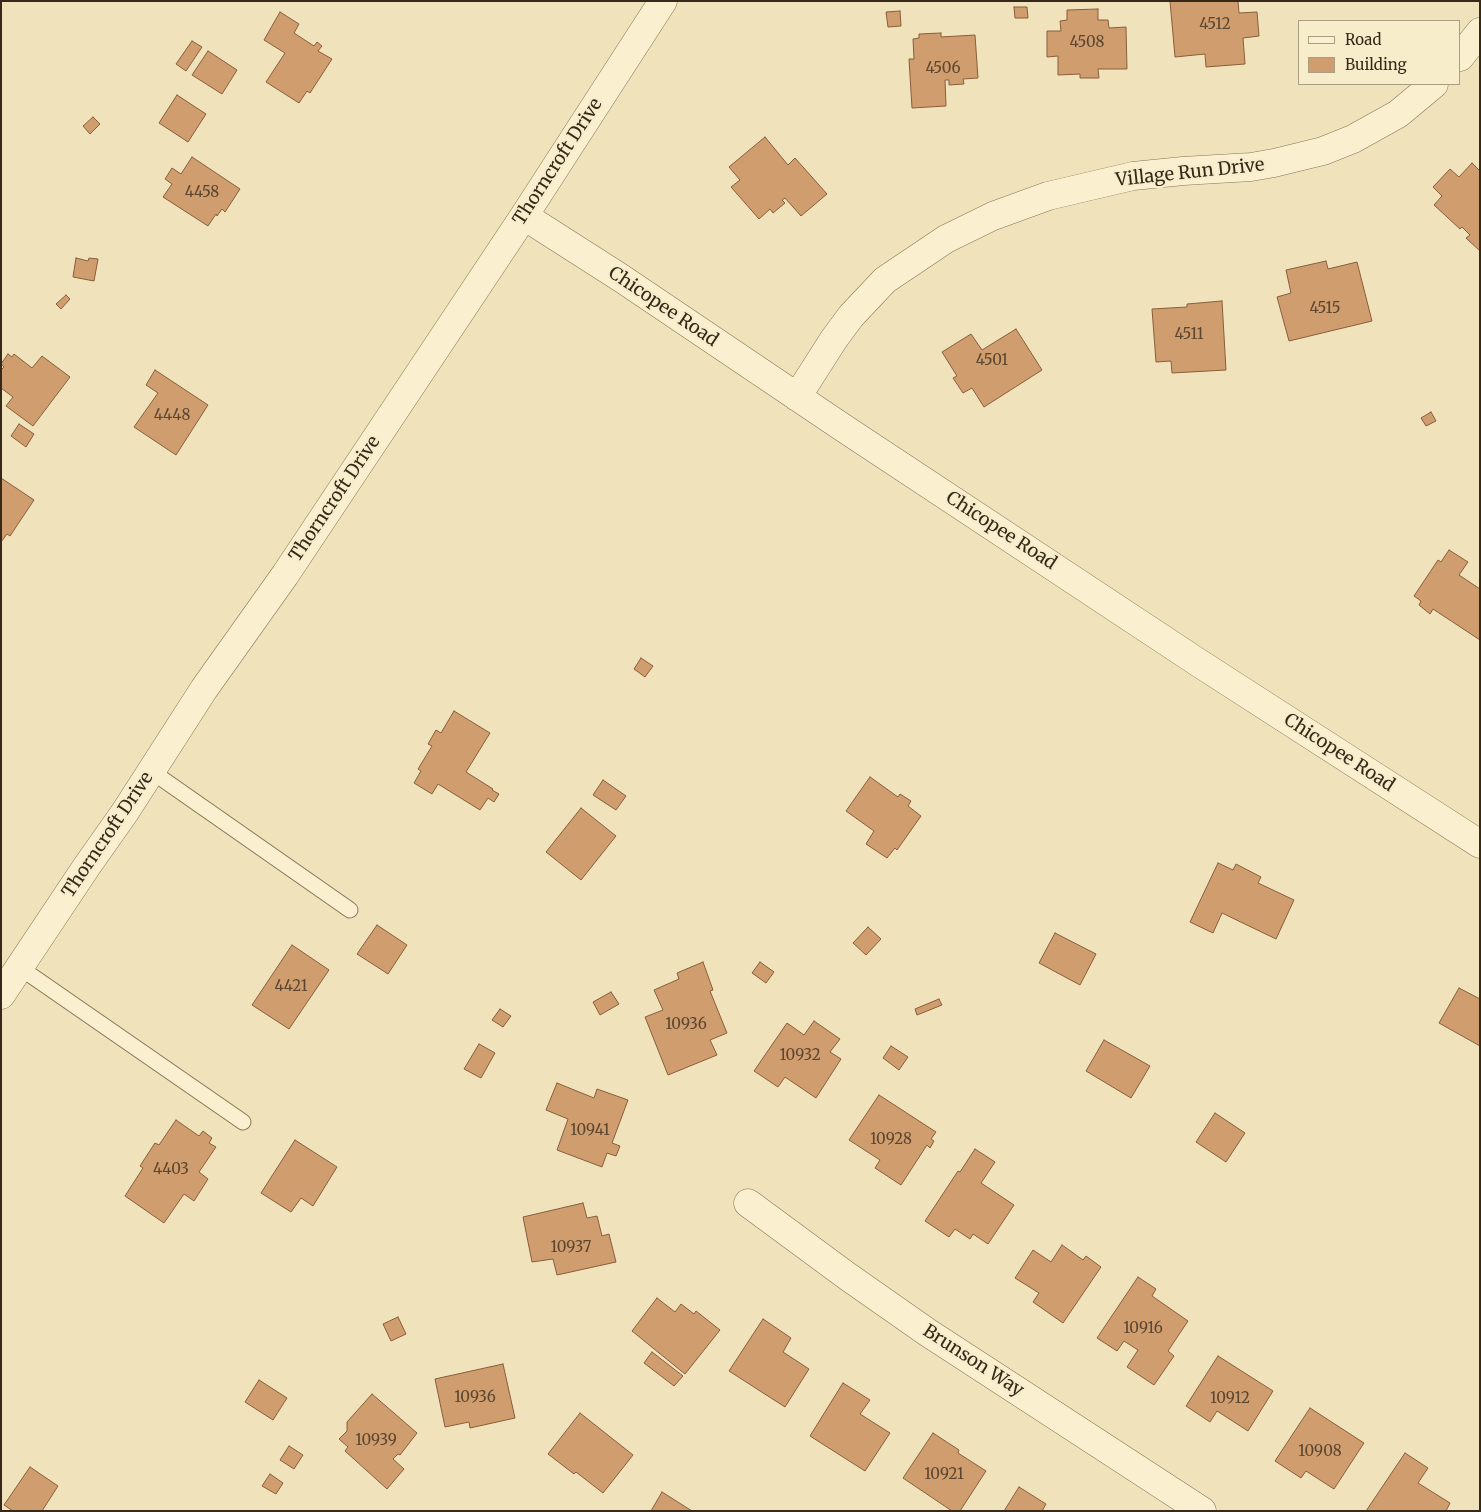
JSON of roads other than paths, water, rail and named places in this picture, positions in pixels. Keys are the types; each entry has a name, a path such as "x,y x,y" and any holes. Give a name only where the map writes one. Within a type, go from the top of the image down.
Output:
{"street":[{"name":"Thorncroft Drive","path":"1,994 125,812 204,689 284,575 524,216 663,1"},
{"path":"1461,56 1480,32"},
{"name":"Village Run Drive","path":"797,397 834,338 851,316 885,280 946,238 993,216 1048,196 1133,176 1259,166 1323,151 1353,139 1398,114 1433,85"},
{"name":"Chicopee Road","path":"524,216 621,278 797,397 1199,662 1480,844"},
{"name":"Brunson Way","path":"748,1204 927,1332 1202,1511"}],"lane":[{"path":"150,771 350,910"},
{"path":"19,967 244,1122"}]}
